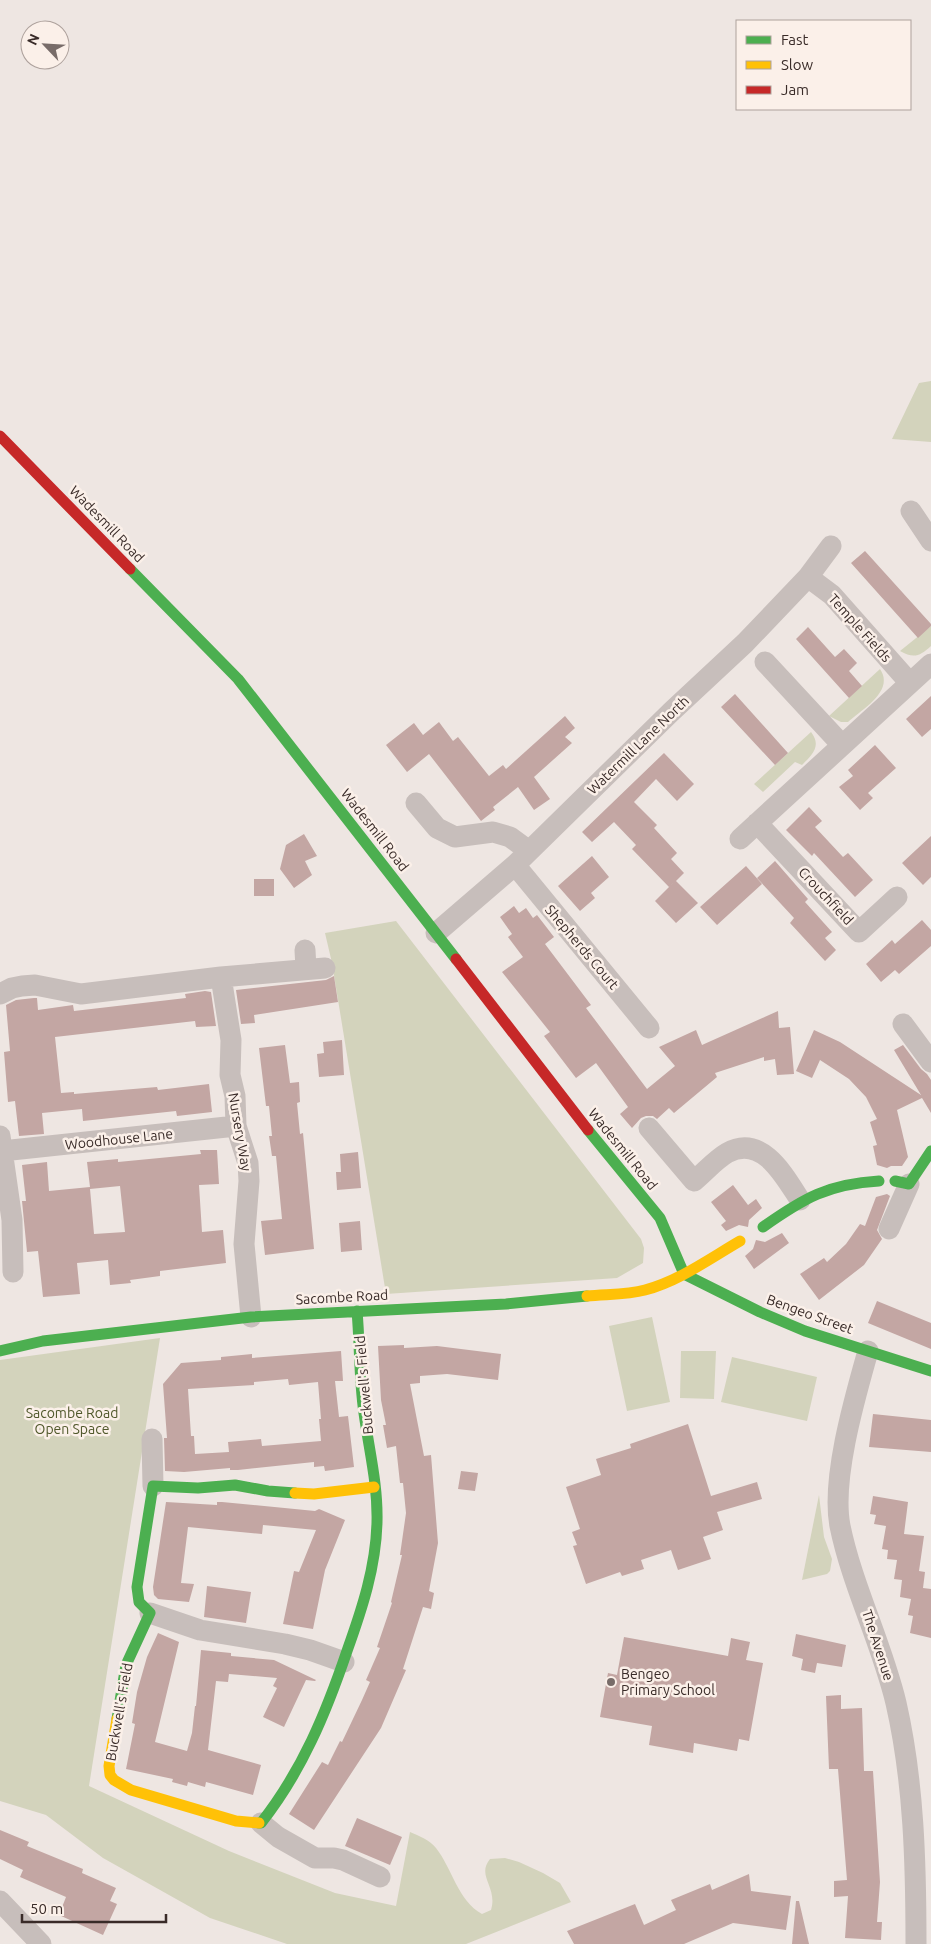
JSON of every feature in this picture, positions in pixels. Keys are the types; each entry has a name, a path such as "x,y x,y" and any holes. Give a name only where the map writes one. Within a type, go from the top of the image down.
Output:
{"street":[{"name":"Wadesmill Road","path":"0,436 238,679 596,1139 660,1218 684,1274"},
{"path":"911,511 931,541"},
{"name":"Watermill Lane North","path":"436,933 522,858 664,719 745,643 808,578 831,546"},
{"name":"Temple Fields","path":"808,578 832,595 909,682"},
{"path":"764,662 842,745"},
{"path":"740,839 909,682 931,664"},
{"name":"Shepherds Court","path":"416,802 437,828 455,837 493,832 510,837 522,858 649,1028"},
{"name":"Crouchfield","path":"757,823 859,932 897,897"},
{"path":"0,994 12,988 35,985 81,994 221,977 312,962"},
{"name":"Nursery Way","path":"221,977 231,1040 230,1075 235,1096 236,1126 248,1163 244,1244 250,1317"},
{"path":"903,1024 931,1062"},
{"name":"Woodhouse Lane","path":"1,1143 236,1126"},
{"path":"649,1128 694,1181 726,1154 736,1149 756,1150 775,1163 800,1200"},
{"path":"1,1143 12,1220 13,1272"},
{"path":"889,1229 902,1182 931,1151"},
{"path":"763,1227 800,1200 815,1193 848,1182 879,1181"},
{"name":"Sacombe Road","path":"0,1351 43,1341 250,1317 506,1304 642,1291 652,1289 684,1274 740,1241"},
{"name":"Bengeo Street","path":"684,1274 769,1316 818,1335 931,1371"},
{"name":"Buckwell's Field","path":"150,1612 126,1665 108,1766 110,1776 122,1786 131,1790 236,1821 261,1823 274,1808 290,1782 322,1722 361,1612 373,1564 377,1521 372,1456 364,1413 357,1311"},
{"name":"The Avenue","path":"868,1351 860,1376 847,1435 838,1494 839,1510 844,1542 895,1701 902,1731 909,1782 916,1872 916,1944"},
{"path":"152,1439 153,1486 137,1587 139,1602 150,1612 200,1630 285,1644 310,1650 344,1662"},
{"path":"153,1486 198,1488 235,1485 284,1493 314,1494 374,1487"},
{"path":"261,1823 278,1837 315,1858 343,1860 380,1877"},
{"path":"0,1901 40,1944"}],"green space":[{"path":"931,381 931,442 892,439 919,383"},
{"path":"931,626 931,646 920,654 913,656 900,651"},
{"path":"880,669 884,677 883,685 875,699 848,722 841,722 829,716"},
{"path":"811,732 816,746 812,754 802,765 795,762 763,792 754,784"},
{"path":"396,921 641,1239 644,1248 643,1263 617,1278 386,1294 332,963 325,933"},
{"path":"652,1317 670,1402 627,1411 609,1326"},
{"name":"Sacombe Road Open Space","path":"160,1338 89,1786 229,1851 335,1893 396,1906 410,1832 434,1845 442,1856 461,1893 482,1914 491,1910 492,1895 485,1871 490,1859 505,1858 543,1873 560,1883 571,1902 466,1944 287,1944 210,1918 103,1858 46,1815 0,1801 0,1360"},
{"path":"681,1351 716,1351 714,1399 680,1398"},
{"path":"732,1357 817,1377 807,1421 721,1402"},
{"path":"819,1495 824,1537 832,1559 830,1571 827,1574 802,1580"}],"building":[{"path":"865,551 931,624 918,638 851,563"},
{"path":"808,627 835,657 844,649 857,663 849,671 862,686 849,698 796,639"},
{"path":"735,694 788,753 775,765 721,707"},
{"path":"931,696 931,729 922,737 906,719"},
{"path":"565,716 575,728 565,737 572,743 534,777 550,799 534,810 518,787 493,807 495,810 481,821 429,754 407,772 386,745 414,723 423,735 439,722 453,741 458,737 489,776 503,765 506,769"},
{"path":"875,745 896,768 868,793 873,798 860,810 839,787 853,776 848,770"},
{"path":"664,753 694,784 677,801 656,779 634,802 657,825 654,828 677,853 671,859 684,873 676,881 698,903 676,923 655,901 669,887 632,849 636,845 614,822 592,842 582,832"},
{"path":"809,807 822,821 815,827 843,857 848,853 873,880 855,897 814,853 812,856 786,830"},
{"path":"304,834 317,856 305,861 312,875 294,888 280,869 286,845"},
{"path":"931,836 931,877 923,885 902,863"},
{"path":"592,856 609,877 591,893 595,898 580,911 558,886"},
{"path":"775,861 808,899 805,902 832,932 825,938 836,950 825,961 790,923 794,918 757,878"},
{"path":"746,866 762,884 717,925 700,907"},
{"path":"254,879 274,879 274,896 254,896"},
{"path":"514,906 519,913 526,908 533,918 537,915 554,937 545,944 591,1005 586,1008 647,1089 675,1066 659,1047 696,1030 702,1045 778,1011 779,1028 790,1027 794,1074 777,1075 775,1059 764,1061 764,1057 715,1073 717,1077 674,1113 669,1108 657,1119 653,1116 646,1116 641,1118 632,1128 620,1114 628,1107 596,1063 576,1078 544,1036 550,1032 502,972 523,957 508,937 512,934 500,917"},
{"path":"922,920 931,930 931,946 899,974 895,970 881,982 866,964 892,940 895,944"},
{"path":"334,976 338,1002 254,1015 255,1023 241,1024 236,990 326,980"},
{"path":"211,992 216,1026 196,1027 195,1021 55,1037 61,1093 74,1092 74,1094 157,1087 158,1090 209,1084 212,1112 177,1116 176,1111 83,1121 82,1109 42,1113 44,1134 19,1136 15,1101 8,1102 4,1052 10,1051 6,1005 16,1000 37,998 38,1010 73,1005 74,1011 186,998 185,994"},
{"path":"814,1030 840,1042 921,1095 894,1050 903,1045 931,1080 931,1113 922,1098 897,1110 908,1157 902,1166 887,1168 877,1165 873,1146 877,1145 870,1122 877,1119 866,1097 849,1079 820,1060 812,1078 796,1071"},
{"path":"342,1040 344,1075 319,1077 317,1054 324,1053 323,1042"},
{"path":"285,1045 290,1083 299,1082 300,1102 297,1103 300,1134 303,1133 314,1249 265,1255 261,1221 282,1219 276,1156 272,1156 269,1136 272,1136 269,1106 266,1106 259,1048"},
{"path":"200,1150 217,1150 219,1184 199,1185 202,1232 223,1230 226,1263 160,1271 160,1276 130,1280 131,1283 110,1285 108,1260 77,1263 80,1294 43,1297 38,1251 27,1252 22,1201 26,1201 22,1165 47,1162 49,1191 90,1187 87,1162 118,1159 118,1162 201,1154","holes":["120,1186 125,1232 94,1234 90,1189"]},
{"path":"358,1152 361,1188 337,1190 336,1172 341,1172 340,1154"},
{"path":"733,1185 748,1205 756,1199 762,1208 749,1220 748,1227 739,1225 726,1231 721,1225 726,1221 711,1202"},
{"path":"887,1194 890,1196 877,1230 882,1239 864,1265 819,1300 800,1274 824,1258 827,1262 846,1244 860,1224 865,1226 876,1197"},
{"path":"360,1221 362,1250 341,1252 339,1223"},
{"path":"782,1233 789,1243 754,1269 745,1256 753,1249 756,1240 765,1242"},
{"path":"877,1301 931,1323 931,1349 868,1323"},
{"path":"404,1345 404,1348 437,1346 501,1354 498,1380 447,1374 420,1376 420,1383 410,1384 424,1456 431,1455 438,1543 429,1591 434,1593 431,1609 423,1607 403,1669 406,1670 381,1728 314,1830 289,1814 322,1762 328,1765 340,1741 342,1742 370,1682 366,1680 380,1648 377,1647 392,1603 402,1555 400,1555 406,1513 403,1483 400,1483 396,1446 387,1448 383,1425 386,1425 381,1400 378,1346"},
{"path":"341,1351 343,1381 335,1381 339,1417 348,1416 354,1467 325,1471 324,1466 314,1467 314,1462 238,1470 230,1470 230,1468 184,1472 165,1471 164,1438 167,1438 163,1384 181,1363 221,1360 221,1357 252,1354 252,1358","holes":["288,1379 289,1385 318,1382 321,1441 262,1446 261,1439 228,1442 229,1452 195,1454 194,1436 191,1436 188,1389 254,1385 254,1382"]},
{"path":"873,1414 931,1420 931,1452 869,1447"},
{"path":"688,1424 711,1496 757,1482 762,1499 717,1512 723,1530 703,1537 711,1559 678,1570 671,1550 641,1560 644,1569 622,1576 620,1572 586,1584 573,1546 577,1545 572,1532 580,1529 566,1487 601,1475 596,1459 631,1448 630,1444"},
{"path":"461,1471 478,1473 475,1491 458,1489"},
{"path":"873,1496 908,1502 904,1534 924,1536 919,1571 925,1572 923,1588 931,1589 931,1638 910,1633 913,1616 908,1615 911,1599 900,1597 902,1580 894,1579 897,1560 887,1559 888,1550 882,1549 886,1526 874,1524 876,1515 870,1514"},
{"path":"166,1502 217,1505 217,1502 222,1502 315,1511 319,1509 345,1520 325,1570 313,1629 283,1624 294,1571 299,1572 316,1530 263,1525 262,1534 188,1527 181,1583 194,1584 189,1602 158,1599 154,1595 153,1587"},
{"path":"207,1586 251,1592 246,1623 204,1617"},
{"path":"158,1633 179,1642 155,1742 187,1751 196,1706 201,1650 231,1653 231,1656 274,1660 316,1680 306,1680 284,1727 263,1717 277,1688 273,1686 277,1678 229,1674 228,1682 216,1681 208,1750 261,1765 253,1795 206,1782 205,1787 188,1782 187,1786 172,1782 173,1779 126,1769 135,1724 132,1723 137,1692 147,1657"},
{"path":"796,1634 846,1645 842,1667 817,1663 815,1673 801,1670 803,1659 792,1656"},
{"path":"624,1637 728,1656 731,1638 750,1642 746,1660 763,1663 749,1741 739,1739 737,1751 694,1743 693,1753 649,1745 652,1726 600,1717 608,1673 617,1675"},
{"path":"841,1695 841,1709 862,1708 864,1771 873,1771 880,1882 877,1922 882,1922 881,1940 845,1938 848,1896 834,1897 834,1881 847,1880 838,1769 829,1769 826,1696"},
{"path":"357,1818 402,1837 390,1865 345,1846"},
{"path":"0,1830 29,1842 27,1846 83,1869 82,1873 116,1888 110,1901 117,1904 103,1935 59,1915 66,1897 20,1877 23,1870 0,1859"},
{"path":"749,1874 751,1891 791,1896 786,1930 733,1923 684,1944 574,1944 567,1931 635,1904 644,1925 676,1910 671,1900 710,1884 712,1890"},
{"path":"796,1901 799,1901 809,1944 792,1944"}],"traffic: fast":[{"path":"130,569 238,679 456,959"},
{"path":"588,1130 660,1218 684,1274"},
{"path":"895,1181 909,1184 931,1151"},
{"path":"763,1227 804,1200 817,1194 845,1185 879,1181"},
{"path":"684,1274 760,1312 805,1331 931,1371"},
{"path":"0,1351 43,1341 251,1317 506,1304 587,1296"},
{"path":"259,1823 261,1823 289,1783 312,1741 339,1674 358,1619 371,1572 376,1539 377,1508 375,1481 362,1400 357,1311"},
{"path":"117,1719 126,1665 150,1613 139,1602 137,1587 153,1486 198,1488 235,1485 268,1491 295,1493"}],"traffic: slow":[{"path":"587,1296 631,1293 658,1286 694,1269 740,1241"},
{"path":"295,1493 314,1494 374,1487"},
{"path":"117,1719 109,1766 110,1775 114,1780 131,1790 236,1821 259,1823"}],"traffic: jam":[{"path":"0,436 130,569"},
{"path":"456,959 588,1130"}],"place":[{"name":"Bengeo Primary School","path":"611,1682"}]}
